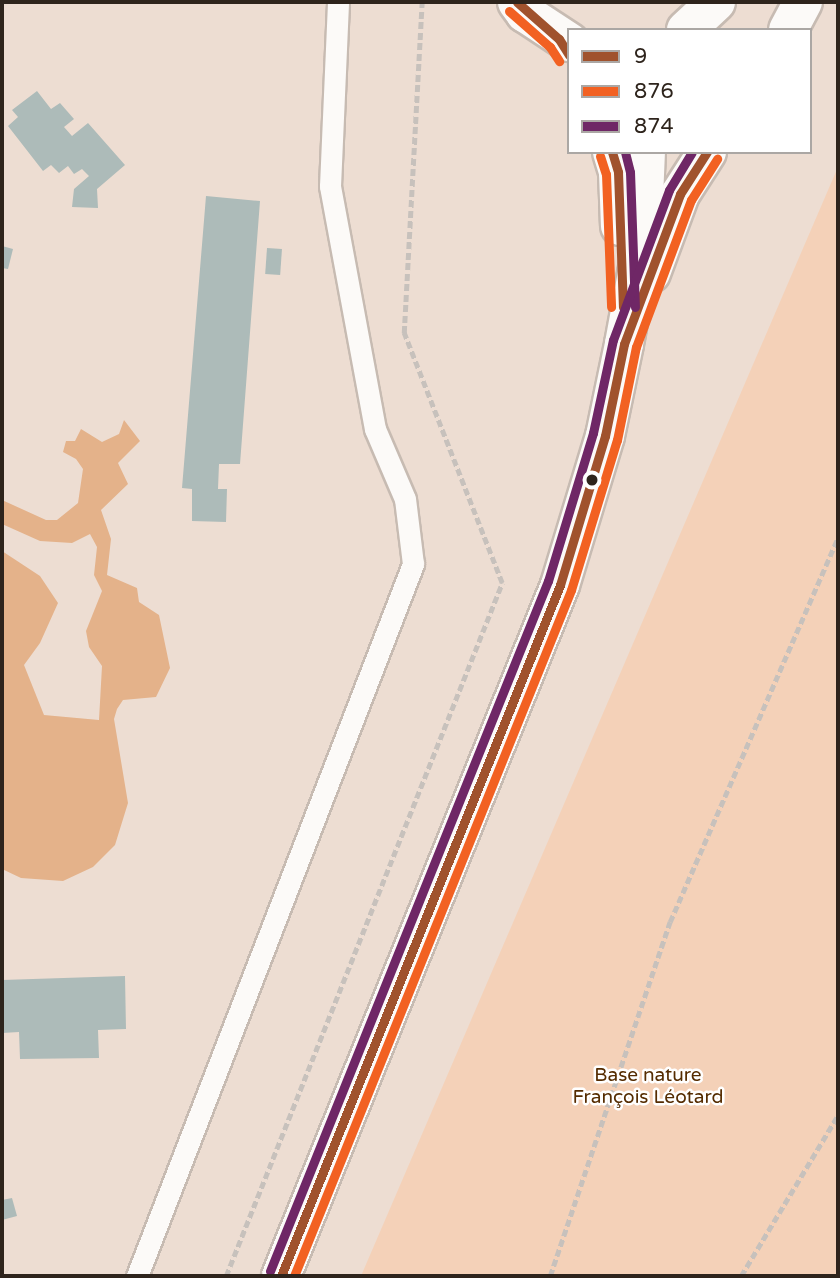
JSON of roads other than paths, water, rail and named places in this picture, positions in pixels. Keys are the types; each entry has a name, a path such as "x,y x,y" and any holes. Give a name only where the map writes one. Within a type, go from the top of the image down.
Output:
{"main road":[{"path":"517,2 566,45"},
{"path":"688,28 716,2"},
{"path":"789,28 803,2"},
{"path":"613,154 618,172 624,344"},
{"path":"281,1276 560,585 606,436 642,246 646,154"},
{"path":"624,344 680,194 706,154"}],"lane":[{"path":"137,1276 413,564 405,499 375,429 330,186 338,2"}],"park label":[{"name":"Base nature François Léotard","path":"648,1087"}]}
